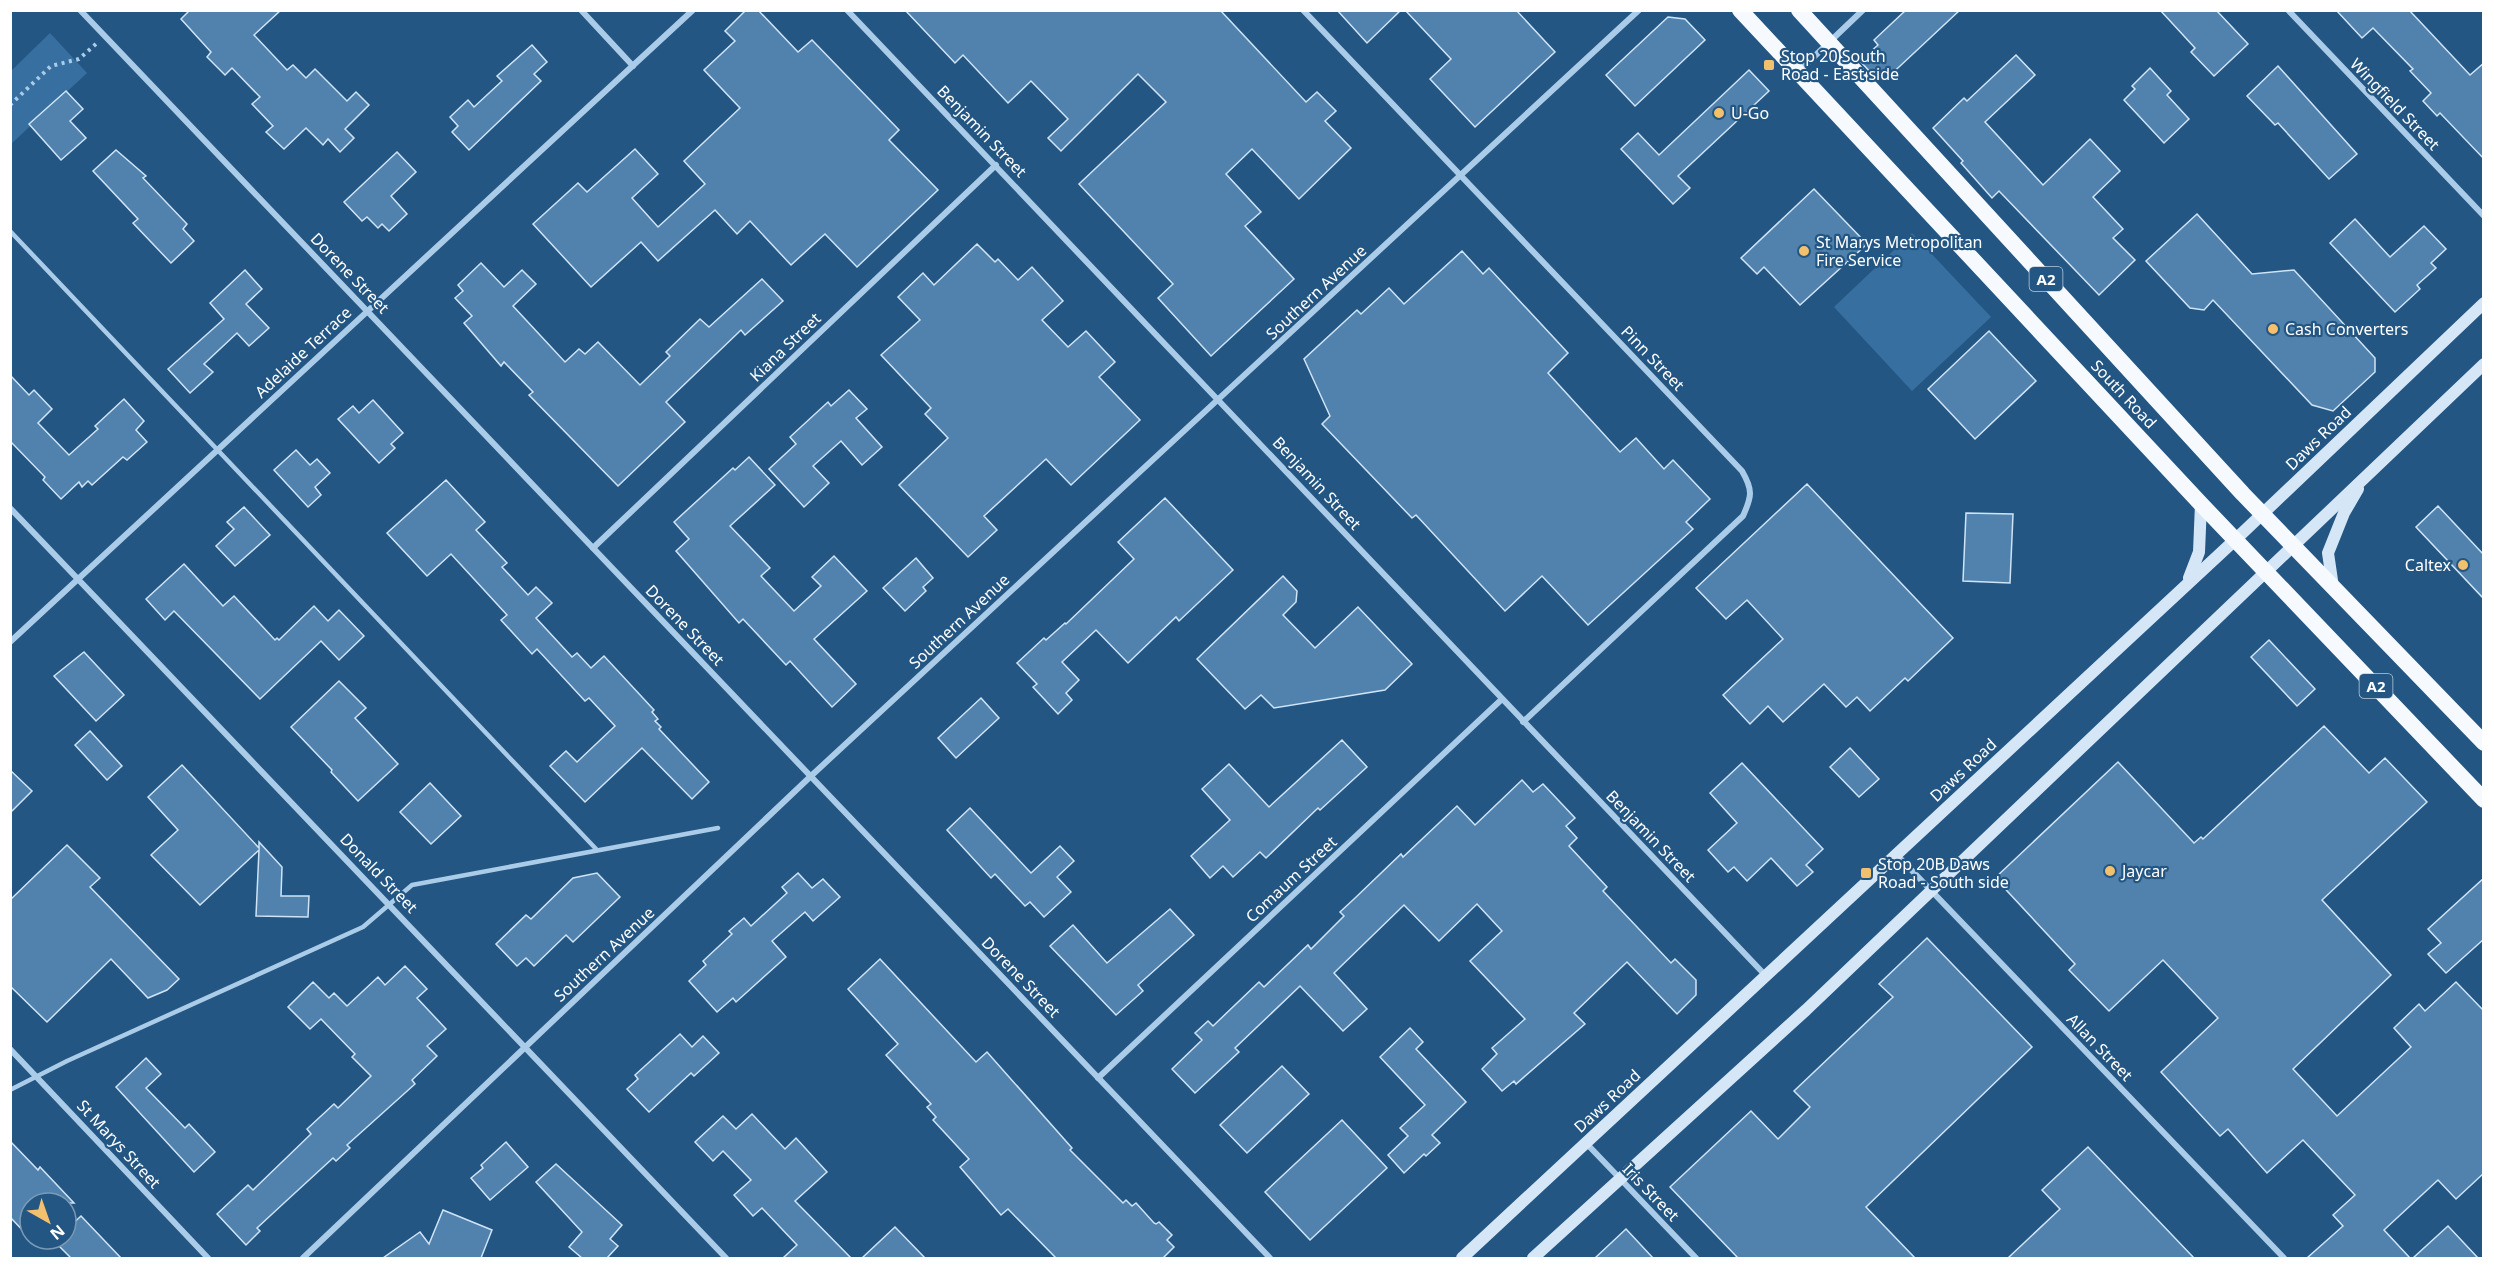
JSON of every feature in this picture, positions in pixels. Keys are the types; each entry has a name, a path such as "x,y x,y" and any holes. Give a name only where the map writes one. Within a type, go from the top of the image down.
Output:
{"highway":[{"name":"South Road","path":"1740,10 2201,504 2484,800"},
{"name":"South Road","path":"1799,10 2262,514 2484,743"}],"main road":[{"name":"Daws Road","path":"1462,1258 2236,539 2484,303"},
{"path":"1533,1258 1806,1010 2484,364"},
{"path":"2333,587 2328,553 2344,513 2364,478"},
{"path":"2173,597 2193,574 2199,552 2201,504"}],"street":[{"name":"Dorene Street","path":"80,10 1270,1258"},
{"path":"581,10 633,66"},
{"name":"Adelaide Terrace","path":"10,642 693,10"},
{"name":"Benjamin Street","path":"847,10 1766,976"},
{"name":"Pinn Street","path":"1303,10 1742,471 1751,485 1750,501 1743,516 1523,722"},
{"name":"Southern Avenue","path":"303,1258 811,776 1639,10"},
{"path":"1798,72 1863,10"},
{"name":"Wingfield Street","path":"2288,10 2484,216"},
{"name":"Kiana Street","path":"593,548 996,165"},
{"name":"Donald Street","path":"10,508 726,1258"},
{"name":"Comaum Street","path":"1098,1078 1502,699"},
{"name":"Allan Street","path":"1897,855 2284,1258"},
{"name":"St Marys Street","path":"10,1049 208,1258"},
{"name":"Iris Street","path":"1586,1143 1696,1258"}],"lane":[{"path":"10,231 597,850"},
{"path":"10,1090 36,1076 363,927 412,885 718,828"}],"path":[{"path":"10,105 51,66 79,59 105,36"}],"shaded area":[{"path":"50,33 87,73 11,144 11,71"},
{"path":"1912,233 1991,317 1912,391 1834,307"}],"building":[{"path":"190,10 281,10 254,35 287,70 293,65 306,78 315,69 347,101 356,92 369,105 345,129 354,138 340,152 328,139 323,145 306,128 284,149 266,132 273,126 252,104 260,97 232,68 225,75 207,57 211,52 181,19"},
{"path":"746,10 758,10 798,52 812,40 899,130 889,140 938,190 857,267 825,234 791,265 750,221 737,234 715,210 658,261 641,242 591,287 533,224 578,183 587,192 635,149 658,174 632,198 658,227 705,184 684,161 740,108 704,70 735,41 725,31"},
{"path":"905,10 1220,10 1306,102 1317,92 1336,111 1325,121 1351,148 1299,199 1252,149 1226,174 1261,212 1245,226 1294,279 1211,356 1158,298 1173,284 1079,184 1166,102 1138,74 1061,151 1048,138 1068,119 1031,81 1008,103 963,55 955,63"},
{"path":"1337,10 1401,10 1367,43"},
{"path":"1405,10 1516,10 1555,52 1475,127 1430,79 1451,59"},
{"path":"1906,10 1960,10 1884,81 1876,71 1872,74 1860,61 1878,45 1874,40"},
{"path":"2160,10 2216,10 2248,44 2214,76 2191,52 2195,48"},
{"path":"2336,10 2409,10 2470,75 2484,63 2484,159 2440,113 2437,116 2423,101 2431,93 2410,71 2413,69 2373,28 2362,38"},
{"path":"1668,17 1685,19 1705,40 1635,106 1606,75"},
{"path":"532,45 547,62 534,74 541,81 469,150 452,132 458,126 450,117 468,100 474,107 502,81 497,76"},
{"path":"2016,55 2035,75 1985,122 2043,185 2090,139 2120,171 2093,197 2123,229 2113,238 2135,260 2099,295 1999,191 1992,198 1933,128 1964,98 1967,101"},
{"path":"2278,66 2357,154 2329,179 2278,123 2275,125 2247,96"},
{"path":"2150,68 2171,91 2167,95 2189,119 2164,143 2124,100 2135,89 2132,86"},
{"path":"1749,70 1769,91 1678,176 1690,188 1673,204 1621,149 1638,133 1659,155"},
{"path":"66,91 83,109 70,121 86,138 61,160 29,124"},
{"path":"116,150 146,176 143,178 187,224 183,229 194,241 171,263 133,223 138,219 93,171"},
{"path":"397,152 416,172 391,196 407,214 389,231 382,224 378,228 367,217 362,221 344,202"},
{"name":"St Marys Metropolitan Fire Service","path":"1814,189 1867,244 1800,305 1764,267 1757,274 1741,258"},
{"path":"2197,214 2252,274 2294,270 2375,358 2375,372 2333,411 2312,405 2213,300 2204,310 2190,308 2146,261"},
{"path":"2355,219 2390,257 2424,226 2446,249 2431,263 2436,268 2417,285 2420,289 2395,312 2330,243"},
{"path":"977,244 995,262 998,259 1018,280 1032,267 1063,301 1042,320 1068,347 1086,331 1115,362 1099,377 1140,420 1071,485 1046,459 984,516 997,530 968,557 899,485 948,438 925,414 931,408 881,355 920,320 898,297 923,273 934,285"},
{"path":"1462,251 1483,274 1489,268 1568,353 1548,373 1620,452 1636,438 1664,469 1673,460 1710,499 1686,522 1693,529 1588,625 1542,576 1505,611 1416,515 1412,518 1322,424 1330,416 1304,359 1357,310 1361,314 1389,288 1404,304"},
{"path":"481,263 504,287 522,270 536,284 513,306 565,362 579,349 585,354 598,342 640,385 670,356 666,352 700,319 709,327 762,279 783,301 745,335 741,330 666,402 685,422 618,486 529,395 533,392 504,362 501,366 464,323 472,316 455,298 463,291 458,285"},
{"path":"245,270 262,289 246,304 269,328 249,346 237,333 204,364 213,372 190,393 168,369 224,319 210,303"},
{"path":"1989,331 2036,381 1975,439 1928,389"},
{"path":"10,375 29,395 34,390 52,409 38,423 69,455 98,429 95,426 124,399 144,421 136,430 147,442 127,460 123,457 92,485 88,481 82,487 79,482 61,499 43,480 45,477 10,441"},
{"path":"849,390 867,409 856,418 882,447 862,465 841,441 813,466 829,483 804,507 769,469 796,444 790,437 828,402 831,406"},
{"path":"373,400 403,433 391,444 395,448 379,463 338,419 353,406 359,413"},
{"path":"296,450 310,465 317,459 330,473 315,487 321,495 308,507 274,470"},
{"path":"749,457 775,485 730,526 770,568 761,576 794,611 821,586 812,577 834,556 867,591 814,639 856,684 832,707 790,661 786,665 743,619 739,623 676,551 689,539 674,522 733,468 735,470"},
{"path":"446,480 485,522 476,530 507,563 502,567 528,595 536,587 552,603 536,618 572,657 577,653 591,668 604,656 654,710 652,712 658,719 655,721 661,727 659,729 709,782 692,799 642,748 585,802 550,766 566,751 577,762 615,726 589,698 585,701 537,649 532,654 501,620 507,615 451,554 427,576 387,533"},
{"path":"1807,484 1953,638 1908,681 1905,678 1870,711 1857,697 1846,707 1824,684 1783,722 1768,706 1750,724 1723,695 1783,639 1747,600 1726,619 1696,588"},
{"path":"1165,498 1233,570 1179,621 1176,617 1128,663 1096,630 1062,662 1079,680 1066,693 1072,700 1058,714 1033,687 1037,684 1017,663 1044,638 1046,640 1066,624 1134,559 1118,542"},
{"path":"2438,506 2484,555 2484,599 2416,527"},
{"path":"244,507 270,535 235,566 216,546 234,529 227,522"},
{"path":"1966,513 2013,514 2010,583 1963,581"},
{"path":"916,558 933,578 923,587 926,591 905,611 883,588"},
{"path":"184,564 223,606 234,596 275,640 277,638 279,640 314,606 328,621 339,610 364,636 339,660 321,641 260,699 174,611 165,620 146,599"},
{"path":"1283,576 1297,591 1296,602 1283,615 1315,648 1358,607 1412,664 1385,690 1274,708 1261,695 1245,709 1197,659"},
{"path":"2269,640 2315,689 2297,706 2251,657"},
{"path":"84,652 124,695 96,721 54,676"},
{"path":"339,681 366,708 355,718 398,764 358,801 291,727"},
{"path":"981,698 999,718 956,758 938,738"},
{"path":"2324,726 2369,773 2385,758 2427,802 2322,900 2391,975 2293,1069 2337,1116 2411,1047 2394,1028 2419,1004 2425,1011 2456,982 2484,1011 2484,1173 2456,1199 2438,1180 2384,1230 2410,1258 2307,1258 2343,1226 2333,1215 2355,1195 2303,1140 2267,1173 2228,1129 2220,1136 2161,1072 2218,1018 2163,960 2109,1011 2069,970 2075,964 1995,878 2118,762 2194,843 2201,837 2203,839"},
{"path":"90,731 122,766 107,780 75,745"},
{"path":"1342,740 1367,767 1320,810 1318,808 1266,858 1260,852 1233,877 1223,866 1210,878 1191,856 1230,820 1202,789 1229,764 1269,807"},
{"path":"1850,748 1879,779 1859,797 1830,767"},
{"path":"1742,763 1823,849 1806,865 1813,872 1797,886 1771,858 1747,881 1734,867 1728,872 1708,850 1737,823 1710,793"},
{"path":"182,765 259,848 259,842 282,867 281,896 309,896 308,917 256,916 259,850 200,905 151,855 178,830 148,797"},
{"path":"10,770 32,791 10,813"},
{"path":"1522,780 1533,792 1543,784 1575,818 1566,826 1577,838 1569,846 1607,887 1603,891 1671,963 1675,959 1696,980 1696,995 1677,1014 1627,962 1574,1013 1585,1024 1516,1084 1514,1081 1502,1091 1482,1069 1497,1054 1492,1048 1525,1019 1470,961 1502,931 1477,904 1439,941 1404,905 1334,973 1367,1009 1343,1031 1300,986 1235,1048 1239,1052 1195,1093 1172,1069 1202,1040 1195,1033 1208,1021 1213,1026 1259,982 1264,987 1308,945 1311,949 1344,916 1340,912 1401,854 1403,857 1457,806 1475,825"},
{"path":"430,783 461,816 431,844 400,812"},
{"path":"970,808 1031,873 1060,846 1074,861 1057,877 1071,892 1044,917 1030,902 1025,906 995,874 991,878 947,830"},
{"path":"67,845 100,878 90,887 179,979 167,990 148,998 111,959 47,1022 10,986 10,900"},
{"path":"597,873 620,897 573,942 566,935 534,966 526,958 517,966 496,944 526,915 531,919 573,878"},
{"path":"798,873 812,888 823,879 840,897 813,921 805,912 772,941 786,957 736,1002 733,998 717,1012 689,981 706,965 703,961 732,934 729,931 744,918 751,926 787,893 782,887"},
{"path":"2484,878 2484,939 2446,973 2428,954 2441,943 2428,929"},
{"path":"1170,909 1194,935 1138,985 1143,991 1116,1015 1050,946 1073,925 1107,963"},
{"path":"1927,938 2032,1047 1866,1207 1915,1258 1738,1258 1670,1187 1751,1111 1778,1139 1810,1107 1794,1091 1893,997 1879,984"},
{"path":"880,959 976,1062 987,1052 1072,1148 1070,1150 1123,1203 1126,1200 1132,1206 1136,1203 1154,1223 1159,1222 1172,1235 1167,1240 1174,1247 1163,1258 1056,1258 1008,1209 1001,1215 960,1167 969,1159 933,1120 936,1117 927,1107 931,1104 886,1055 898,1044 848,989"},
{"path":"405,966 427,989 417,998 446,1029 427,1046 437,1056 412,1080 415,1084 347,1145 350,1148 336,1161 333,1158 257,1228 260,1231 246,1245 217,1214 248,1185 253,1190 311,1134 307,1129 334,1104 338,1108 371,1076 352,1057 355,1054 321,1019 310,1029 288,1007 313,982 329,998 334,993 347,1006 378,977 385,985"},
{"path":"1410,1028 1423,1042 1416,1049 1466,1102 1432,1135 1440,1143 1404,1173 1388,1155 1408,1136 1400,1128 1425,1105 1380,1057"},
{"path":"680,1034 692,1047 703,1036 719,1053 694,1076 691,1073 649,1112 627,1089 638,1079 635,1075"},
{"path":"146,1058 161,1074 146,1088 185,1128 189,1124 215,1152 194,1172 116,1087"},
{"path":"1282,1066 1309,1094 1247,1153 1220,1125"},
{"path":"752,1114 785,1149 796,1138 827,1172 795,1201 851,1258 783,1258 797,1245 762,1208 753,1216 734,1195 751,1180 723,1151 713,1161 695,1142 723,1116 736,1129"},
{"path":"1342,1120 1387,1168 1310,1240 1265,1192"},
{"path":"10,1141 63,1191 18,1191 18,1225 10,1217"},
{"path":"506,1142 528,1167 490,1200 471,1178 483,1168 481,1165"},
{"path":"2088,1147 2194,1258 2008,1258 2060,1209 2042,1190"},
{"path":"556,1164 622,1225 610,1239 618,1246 607,1258 582,1258 569,1247 582,1232 536,1182"},
{"path":"443,1210 492,1230 481,1258 383,1258 420,1232 429,1244"},
{"path":"81,1216 121,1258 71,1258 64,1251 78,1251 78,1219"},
{"path":"2448,1226 2478,1258 2413,1258"},
{"path":"895,1227 925,1258 862,1258"},
{"path":"1626,1229 1653,1258 1595,1258"}],"place":[{"name":"Stop 20 South Road - East side","path":"1769,65"},
{"name":"U-Go","path":"1719,113"},
{"name":"St Marys Metropolitan Fire Service","path":"1804,251"},
{"name":"Cash Converters","path":"2273,329"},
{"name":"Caltex","path":"2463,565"},
{"name":"Jaycar","path":"2110,871"},
{"name":"Stop 20B Daws Road - South side","path":"1866,873"}]}
